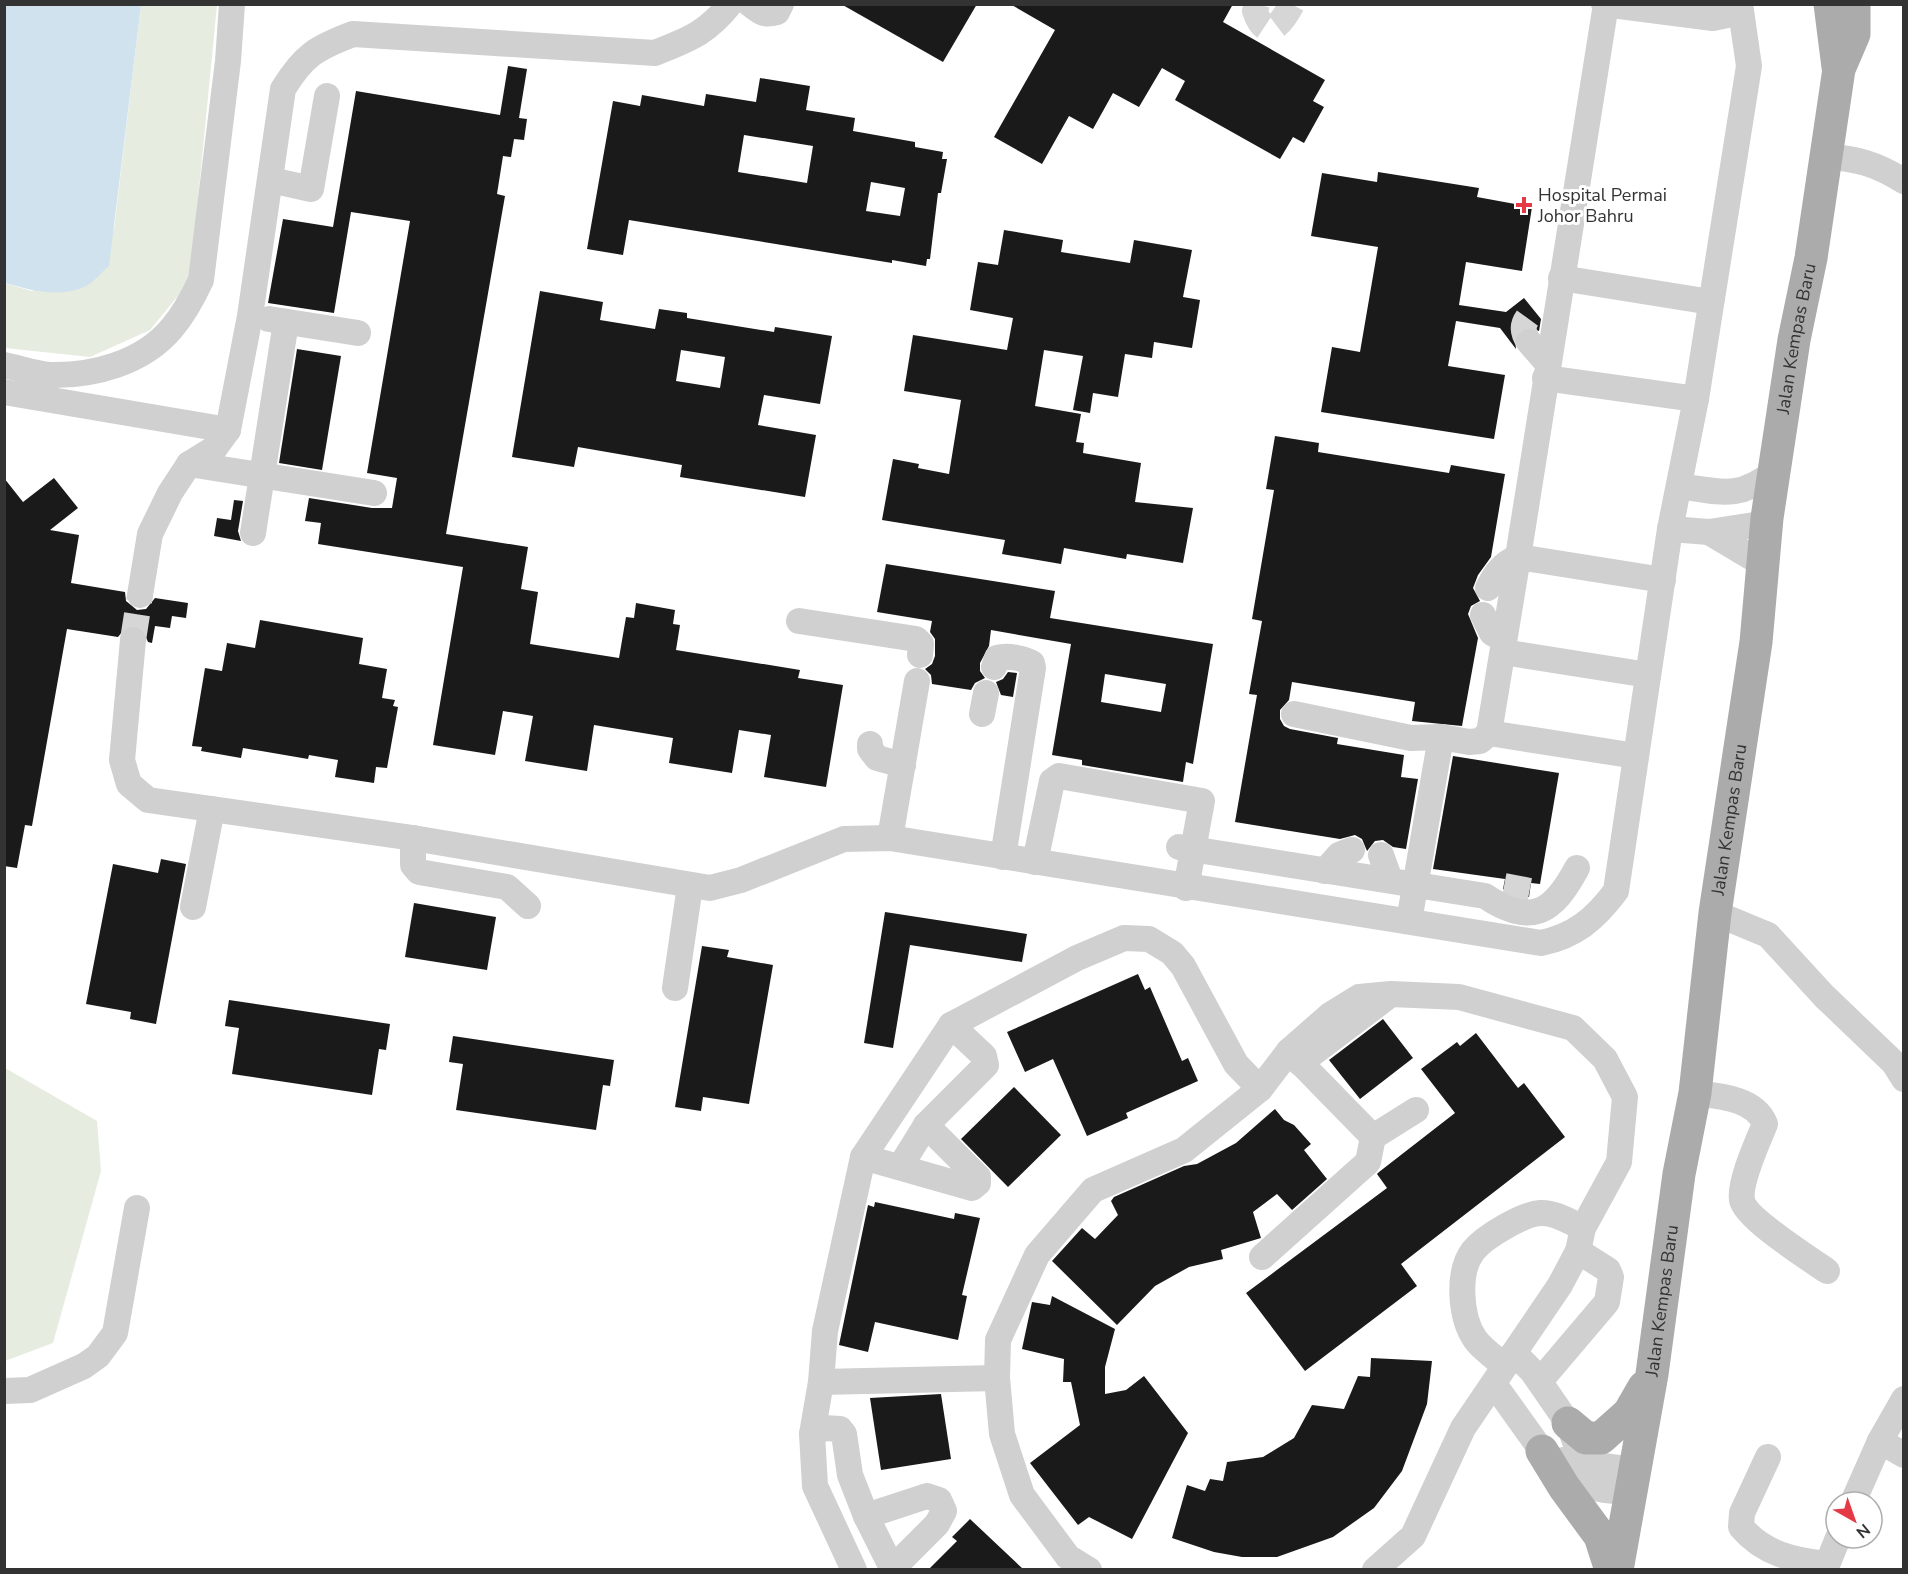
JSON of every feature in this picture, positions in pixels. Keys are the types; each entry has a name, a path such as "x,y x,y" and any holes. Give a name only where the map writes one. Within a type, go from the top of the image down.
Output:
{"main road":[{"name":"Jalan Kempas Baru","path":"1830,4 1839,69"},
{"name":"Jalan Kempas Baru","path":"1617,1569 1652,1374 1678,1174 1695,1093 1715,913 1756,642 1761,563 1774,472 1839,69 1854,34 1854,4"},
{"path":"1611,1569 1600,1536 1564,1488 1563,1445 1586,1438 1601,1438 1629,1413 1652,1374"}],"street":[{"path":"4,365 49,375 101,372 144,352 171,329 188,306 201,280 228,61 232,4"},
{"path":"140,595 150,534 170,493 189,464 215,448 228,430 250,316 283,89 299,62 326,44 353,34 655,52 688,40 712,26 730,4"},
{"path":"750,4 763,14 769,15 777,12 781,4"},
{"path":"133,640 122,760 129,784 148,800 413,838 710,888 741,880 844,839 890,838 1541,944 1562,939 1598,915 1616,891 1670,529 1696,399 1749,66 1740,8 1713,18 1605,5 1489,733 1480,741 1469,742 1442,737 1411,738 1294,714"},
{"path":"271,180 311,189 327,96"},
{"path":"1824,156 1858,159 1873,163 1904,181"},
{"path":"1560,285 1711,302"},
{"path":"1534,311 1560,285"},
{"path":"250,316 358,333"},
{"path":"253,532 286,322"},
{"path":"1529,342 1547,371 1696,399"},
{"path":"4,392 228,430"},
{"path":"189,464 374,493"},
{"path":"1716,493 1757,485 1774,472"},
{"path":"1679,486 1716,493 1737,501 1767,522"},
{"path":"1670,529 1709,532 1767,522"},
{"path":"1709,532 1761,563"},
{"path":"1488,588 1505,562 1518,558 1663,580"},
{"path":"1483,615 1492,633 1504,646 1648,675"},
{"path":"799,621 885,640 916,639 921,644 920,655"},
{"path":"994,667 997,658 1003,656 1028,661 1032,663 1033,668 1003,857"},
{"path":"890,838 917,681"},
{"path":"1489,733 1636,756"},
{"path":"1408,921 1442,737"},
{"path":"870,744 870,750 877,758 904,759"},
{"path":"1035,862 1049,825 1052,781 1059,776 1202,801 1186,848 1186,888"},
{"path":"193,907 212,809"},
{"path":"413,838 413,865 419,872 507,887 528,906"},
{"path":"1186,848 1415,885 1495,891 1499,906 1519,913 1541,911 1539,899 1557,900 1577,868"},
{"path":"1325,871 1339,855 1352,850"},
{"path":"507,887 512,855"},
{"path":"1381,855 1385,859 1390,880"},
{"path":"675,988 690,886"},
{"path":"1715,913 1768,935 1824,996 1894,1063 1904,1079"},
{"path":"854,1569 815,1486 812,1434 822,1382 825,1331 863,1157 951,1025 1086,954 1124,938 1149,939 1172,953 1183,966 1236,1064 1260,1089"},
{"path":"1089,1569 1068,1557 1022,1495 1002,1434 997,1378 998,1340 1037,1255 1093,1190 1184,1150 1260,1089 1294,1057 1330,1015 1359,998 1391,994 1460,997 1573,1028 1605,1059 1624,1097 1619,1162 1560,1285 1463,1428 1413,1536 1374,1569"},
{"path":"900,1167 927,1125 986,1065 984,1056 951,1025"},
{"path":"1294,1057 1373,1137"},
{"path":"1695,1093 1749,1104 1761,1113 1765,1124 1743,1188 1742,1201 1749,1212 1767,1228 1827,1271"},
{"path":"1262,1257 1368,1162 1373,1137 1416,1110"},
{"path":"863,1157 972,1188 978,1183 978,1177 927,1125"},
{"path":"4,1392 30,1390 84,1366 98,1356 115,1333 137,1208"},
{"path":"1540,1381 1606,1302 1611,1277 1608,1270 1581,1240 1555,1215 1542,1213 1529,1215 1510,1225 1474,1250 1463,1275 1466,1319 1475,1340 1504,1368 1563,1445 1595,1465 1612,1469 1632,1481"},
{"path":"1504,1368 1540,1381"},
{"path":"822,1382 997,1378"},
{"path":"1540,1381 1563,1445"},
{"path":"1858,1490 1880,1441 1903,1401"},
{"path":"812,1434 824,1428 840,1428 844,1434 850,1475 866,1516 892,1569 942,1518 944,1510 942,1503 927,1496 866,1516"},
{"path":"1880,1441 1904,1455"},
{"path":"1768,1457 1742,1513 1741,1527 1762,1548 1798,1561 1826,1567 1833,1550"}],"shaded area":[{"path":"141,5 217,5 190,281 150,330 90,357 5,348 4,283 32,291 114,229"},
{"path":"5,1068 97,1121 101,1171 53,1343 5,1361"}],"water":[{"path":"4,5 141,5 109,266 91,283 74,290 44,292 5,283"}],"building":[{"path":"841,4 977,4 943,62"},
{"path":"1010,4 1233,4 1223,22 1325,80 1313,101 1324,107 1304,143 1293,137 1280,159 1175,100 1185,81 1162,68 1139,107 1113,93 1093,129 1069,116 1042,164 994,137 1055,30"},
{"path":"508,66 527,69 519,118 527,119 524,140 514,139 511,157 503,156 497,194 505,196 446,534 528,547 521,589 538,592 530,644 619,658 626,617 634,618 636,603 675,610 673,624 680,625 676,650 800,670 798,678 843,685 826,787 764,777 771,735 739,730 732,773 669,763 673,738 594,725 587,771 525,761 533,716 503,711 495,755 433,745 463,567 318,544 321,523 305,521 309,498 372,508 392,508 397,478 367,473 410,221 351,212 334,313 268,303 283,219 333,227 356,91 500,115"},
{"path":"760,78 810,86 806,110 855,118 853,131 915,142 915,147 943,152 942,159 947,159 941,193 938,193 930,259 927,259 926,266 892,260 892,263 629,220 623,255 587,249 613,101 640,106 642,95 704,106 706,94 756,102","holes":["744,135 813,146 807,183 738,172","871,182 905,188 900,216 866,211"]},
{"path":"1378,172 1479,188 1477,197 1532,207 1522,271 1466,262 1459,305 1506,312 1524,298 1541,319 1539,331 1527,327 1520,330 1515,338 1516,349 1500,328 1456,321 1448,366 1505,375 1494,439 1321,412 1332,347 1360,352 1378,247 1311,236 1322,173 1377,182"},
{"path":"1004,230 1063,240 1061,252 1130,263 1134,240 1192,250 1183,297 1200,300 1192,348 1154,342 1152,358 1125,354 1118,397 1093,393 1090,413 1073,410 1083,356 1044,350 1035,406 1081,414 1076,442 1084,443 1083,453 1141,463 1135,502 1193,508 1183,563 1127,554 1126,559 1064,548 1061,564 1002,554 1005,540 882,520 893,459 919,464 918,468 949,474 961,400 904,391 913,335 1007,350 1013,318 970,310 978,262 998,265"},
{"path":"540,291 603,302 600,320 655,329 659,309 687,313 687,318 774,332 775,327 832,336 820,404 764,395 758,425 816,435 805,497 680,477 682,465 578,447 574,467 512,457","holes":["681,350 725,357 720,388 676,381"]},
{"path":"297,349 341,356 322,470 279,463"},
{"path":"1275,436 1319,443 1318,452 1449,473 1451,465 1505,474 1491,557 1478,575 1473,588 1480,601 1471,606 1468,614 1478,638 1462,726 1412,721 1415,702 1292,682 1289,700 1280,710 1280,719 1284,726 1290,729 1338,738 1337,744 1404,755 1401,777 1418,779 1406,849 1393,847 1383,840 1375,841 1367,851 1362,839 1355,835 1340,839 1235,822 1257,695 1249,694 1262,621 1252,619 1274,490 1266,489"},
{"path":"4,478 23,502 54,478 78,508 50,530 79,535 71,583 125,592 126,601 137,610 146,609 155,598 188,603 186,618 172,616 170,628 155,626 152,643 148,642 142,628 135,625 126,627 118,637 67,629 32,826 25,825 17,868 4,866"},
{"path":"234,500 243,501 238,531 241,541 214,536 217,518 231,520"},
{"path":"886,564 1055,591 1050,618 1213,644 1193,764 1186,762 1183,782 1082,765 1082,760 1052,755 1071,644 991,630 989,646 980,663 980,671 985,678 975,683 971,690 932,684 931,675 925,669 932,664 935,656 935,639 930,632 932,621 877,612","holes":["1105,674 1166,684 1161,712 1101,702"]},
{"path":"260,620 363,638 359,664 387,669 382,698 395,700 393,706 398,707 387,768 376,767 374,783 335,777 338,760 309,755 308,759 243,748 241,758 201,751 202,747 192,746 205,668 222,671 227,643 255,648"},
{"path":"1008,672 1017,673 1013,697 1001,695 996,682 1003,679"},
{"path":"1453,756 1559,773 1540,884 1531,883 1529,897 1519,896 1503,889 1505,879 1433,869"},
{"path":"161,859 186,864 156,1024 130,1019 131,1012 86,1004 113,864 158,873"},
{"path":"414,903 496,917 487,970 405,957"},
{"path":"885,912 1027,934 1022,962 910,945 893,1048 864,1043"},
{"path":"702,946 729,950 727,957 773,965 749,1104 703,1097 701,1111 675,1107"},
{"path":"1138,974 1145,990 1150,987 1182,1061 1188,1058 1198,1081 1126,1113 1128,1118 1087,1136 1053,1059 1025,1072 1007,1032"},
{"path":"229,1000 390,1024 386,1050 379,1049 372,1095 232,1074 239,1028 225,1026"},
{"path":"1383,1019 1413,1058 1360,1099 1329,1060"},
{"path":"1476,1033 1518,1088 1524,1083 1565,1137 1401,1264 1417,1286 1305,1371 1246,1293 1387,1188 1377,1174 1455,1113 1421,1069 1457,1042 1460,1046"},
{"path":"453,1036 614,1060 610,1086 603,1085 596,1130 456,1110 463,1064 449,1062"},
{"path":"1014,1087 1061,1135 1008,1187 961,1139"},
{"path":"1275,1109 1311,1144 1304,1150 1327,1179 1292,1210 1277,1194 1253,1212 1261,1238 1221,1250 1223,1259 1189,1267 1155,1286 1117,1325 1052,1261 1082,1228 1095,1239 1118,1215 1111,1201 1114,1197 1184,1166 1197,1164 1236,1143"},
{"path":"875,1202 954,1219 955,1213 980,1218 962,1295 967,1296 958,1340 875,1322 868,1352 839,1345 868,1205 874,1207"},
{"path":"1052,1296 1115,1329 1105,1367 1105,1394 1126,1390 1144,1376 1188,1433 1132,1539 1089,1517 1078,1525 1030,1463 1080,1425 1071,1382 1063,1382 1064,1359 1022,1349 1032,1302 1050,1305"},
{"path":"1371,1358 1432,1361 1427,1404 1402,1471 1374,1508 1333,1537 1277,1557 1242,1557 1214,1552 1172,1538 1187,1485 1205,1491 1210,1479 1223,1481 1227,1462 1263,1457 1294,1438 1312,1405 1344,1409 1358,1376 1370,1377"},
{"path":"941,1394 951,1459 881,1470 870,1398"},
{"path":"970,1519 1023,1569 929,1569 957,1541 952,1537"}],"tunnel":[{"path":"1257,4 1255,11 1259,21 1269,28 1274,27 1284,18 1292,4"},
{"path":"1529,342 1524,333 1524,325 1534,311"},
{"path":"133,640 140,595"},
{"path":"1504,886 1530,891"}],"place":[{"name":"Hospital Permai Johor Bahru","path":"1524,205"}]}
